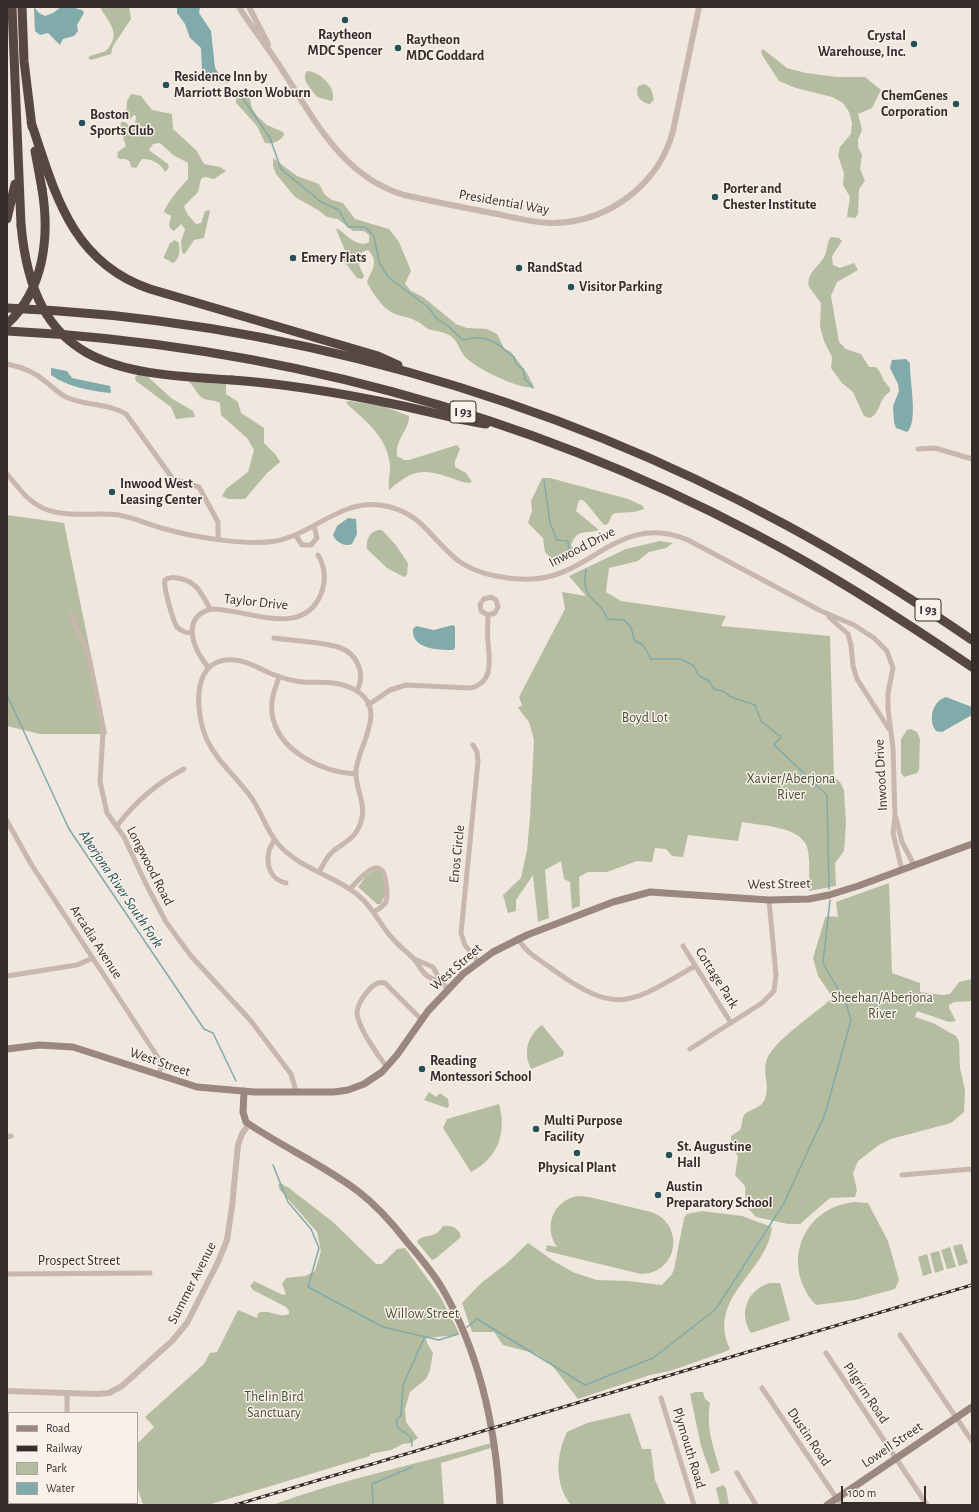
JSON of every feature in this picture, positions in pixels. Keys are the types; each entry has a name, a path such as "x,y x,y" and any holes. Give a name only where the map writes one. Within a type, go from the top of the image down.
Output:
{"highway":[{"path":"12,7 17,153 21,225 25,260 36,296 54,325 77,347 102,360 133,371 163,376 232,380 311,388 412,408 465,421 507,427"},
{"path":"7,324 27,301 34,285 40,268 45,228 42,189 31,122 24,60 22,7"},
{"path":"31,122 51,182 67,216 92,252 114,271 132,282 150,289 378,356 425,377"},
{"path":"7,219 14,191 17,153"},
{"name":"I 93","path":"7,308 116,317 224,332 332,353 425,377 504,402 568,425 632,451 768,515 828,548 884,582 972,640"},
{"name":"I 93","path":"7,331 140,342 280,365 398,393 507,427 624,471 739,525 845,584 972,667"}],"main road":[{"name":"West Street","path":"7,1049 43,1044 73,1047 90,1051 159,1076 197,1087 244,1091 334,1092 348,1090 371,1081 387,1067 422,1019 448,988 478,962 518,938 602,906 641,894 663,892 769,900 809,899 829,895 972,844"},
{"path":"244,1091 243,1116 245,1121 340,1179 366,1198 398,1230 441,1286 465,1336 488,1410 494,1440 500,1505"},
{"name":"Lowell Street","path":"827,1505 838,1502 896,1458 972,1407"}],"street":[{"name":"Presidential Way","path":"239,7 275,58 330,144 351,165 377,184 398,193 439,202 529,220 561,222 591,217 618,204 639,188 657,166 666,151 673,131 699,7"},
{"name":"Presidential Way","path":"249,7 275,58"},
{"path":"7,364 26,369 46,381 57,391 72,399 116,409 128,415 173,479 198,485 201,489 218,522 218,538"},
{"path":"918,449 935,448 972,459"},
{"name":"Inwood Drive","path":"7,474 31,500 47,510 66,513 119,515 173,531 218,538 261,542 296,536 351,507 374,505 394,508 409,514 420,522 453,556 472,569 488,574 529,579 541,578 559,573 631,536 649,533 670,534 688,540 821,611 854,625 874,638 887,651 893,666 888,698 893,748 895,817 893,833 902,870"},
{"path":"296,536 302,545 311,545 317,538 314,526"},
{"name":"Taylor Drive","path":"192,633 194,624 198,618 210,610 280,620 300,616 316,603 323,588 324,572 318,555"},
{"path":"209,668 198,655 192,633 180,630 175,624 164,587 165,580 179,578 193,583 203,594 210,610"},
{"name":"Inwood Drive","path":"821,611 839,624 848,634 851,645 853,666 857,679 891,731"},
{"name":"Longwood Road","path":"71,614 87,649 92,666 103,727 100,772 103,798 107,813 117,826 131,850 146,884 166,922 194,960 251,1021 292,1074 296,1091"},
{"path":"368,705 390,690 406,685 470,688 478,684 486,676 490,666 488,615"},
{"path":"274,638 334,646 345,650 354,658 361,670 361,681 357,691"},
{"path":"319,872 331,853 351,839 360,826 364,811 356,774 359,754 371,725 368,705 357,691 332,682 302,682 279,677 236,660 222,661 209,668 202,678 198,691 199,711 206,737 221,763 254,802 275,840 294,859 350,889 366,902 394,941 414,959 424,973 448,988"},
{"path":"279,677 273,697 272,713 276,725 285,739 300,754 319,765 336,772 356,774"},
{"name":"Enos Circle","path":"473,745 478,761 461,933 465,945 478,962"},
{"path":"117,826 138,800 173,774 184,769"},
{"name":"Inwood Drive","path":"895,817 902,842 914,865"},
{"name":"Arcadia Avenue","path":"7,821 20,847 160,1061 159,1076"},
{"path":"275,840 268,850 268,864 274,875 286,883"},
{"path":"350,889 370,869 377,868 382,870 385,877 387,898 383,905 374,912"},
{"path":"690,1049 764,1002 775,988 776,975 769,900"},
{"path":"518,938 526,949 574,985 592,995 606,999 622,1000 638,997 695,966"},
{"name":"Cottage Park","path":"682,946 731,1023"},
{"path":"7,976 77,965 93,958"},
{"path":"414,959 433,967 440,982"},
{"path":"387,1067 367,1036 358,1015 359,1005 365,995 376,984 385,983 422,1019"},
{"name":"Summer Avenue","path":"7,1391 97,1394 109,1392 117,1389 172,1342 183,1330 224,1247 231,1213 238,1145 242,1134 249,1124"},
{"path":"902,1175 972,1169"},
{"name":"Prospect Street","path":"7,1274 150,1273"},
{"path":"900,1335 972,1441"},
{"name":"Pilgrim Road","path":"826,1354 927,1505"},
{"name":"Dustin Road","path":"762,1388 838,1502"},
{"path":"67,1412 68,1393"},
{"name":"Plymouth Road","path":"661,1398 694,1505"},
{"path":"737,1473 756,1505"}],"green space":[{"path":"100,7 129,7 131,19 113,46 111,54 91,60 88,58 90,56 106,51 111,44 114,33 110,23"},
{"path":"763,49 787,68 806,73 837,77 865,77 881,90 872,108 858,114 862,130 858,139 858,147 862,155 860,169 865,181 859,189 858,214 855,218 847,217 850,197 843,185 844,173 838,156 840,147 851,134 852,123 849,112 843,103 832,97 796,88 779,81 762,55 761,51"},
{"path":"307,71 317,74 326,81 332,91 332,101 317,97 306,81 305,74"},
{"path":"645,84 651,89 654,100 650,104 643,102 639,98 637,92 638,86"},
{"path":"241,89 250,99 252,108 257,116 267,125 283,132 284,135 278,141 273,143 265,143 257,126 236,103 237,94"},
{"path":"131,94 141,96 152,110 172,114 173,129 196,150 204,164 220,167 226,171 214,179 205,177 201,179 198,192 184,207 188,215 196,224 201,223 205,211 210,211 204,238 194,240 185,254 182,253 181,242 185,229 181,224 174,231 171,229 169,225 171,216 164,212 178,190 188,179 188,163 173,155 160,143 153,144 149,150 168,164 169,168 165,172 161,166 150,160 142,159 136,168 131,167 130,162 126,159 120,159 117,157 118,152 126,146 120,128 121,122 125,122 132,128 135,125 136,116 134,115 130,119 126,117 127,101"},
{"path":"273,158 297,176 319,184 325,195 332,200 343,203 355,219 389,229 399,242 411,271 405,284 411,291 423,297 456,324 467,328 487,329 497,334 504,348 511,352 527,373 534,387 509,382 487,372 465,357 456,342 449,335 429,329 420,323 388,310 372,292 367,282 374,266 372,254 368,250 362,252 359,265 364,276 362,279 357,278 343,260 346,253 336,229 352,240 361,244 369,242 369,235 364,231 353,231 338,219 327,217 295,197 276,174 273,166"},
{"path":"831,237 839,238 842,241 832,256 833,265 840,268 854,263 858,270 837,282 831,296 839,342 846,349 861,354 869,367 876,367 890,388 890,392 884,397 874,416 870,418 864,416 853,392 842,383 831,368 832,357 824,341 820,327 821,303 809,287 809,278 822,261"},
{"path":"175,240 179,243 179,252 177,260 173,263 164,258 164,256 170,243"},
{"path":"137,375 147,376 171,398 193,411 195,417 176,419 171,407 136,381 135,378"},
{"path":"186,380 226,381 226,394 238,402 241,413 264,428 264,443 276,455 280,462 267,473 245,499 228,499 222,496 226,489 248,472 254,450 247,438 221,415 220,403 206,400 201,397"},
{"path":"349,401 383,406 409,416 409,421 400,439 397,450 397,456 404,460 409,460 457,445 460,449 455,461 455,467 466,473 472,482 463,482 434,473 419,472 405,478 389,490 390,465 385,446 369,424 348,405 346,402"},
{"path":"542,478 550,478 628,499 643,506 644,509 634,512 615,513 612,515 608,524 604,525 583,500 579,500 576,511 599,530 576,536 571,545 575,555 558,566 545,552 543,538 528,523 532,511 531,501"},
{"path":"7,515 64,523 107,734 40,734 7,726"},
{"path":"382,530 395,544 408,563 407,575 404,577 387,568 367,549 367,542 370,535 374,531"},
{"name":"Boyd Lot","path":"660,541 673,543 666,548 649,552 638,561 609,568 606,592 621,601 726,616 721,626 830,636 834,777 840,782 844,790 846,824 844,851 835,863 836,886 809,891 808,851 805,843 799,836 771,826 742,822 738,841 688,835 683,857 672,856 666,849 655,848 652,862 637,861 607,872 588,872 579,877 580,906 572,909 570,882 564,879 561,861 545,870 549,918 538,922 533,875 516,900 516,911 508,913 503,895 521,878 527,850 534,740 529,722 518,708 522,705 519,697 565,609 562,592 586,596 569,576 626,549"},
{"path":"911,729 917,732 920,739 919,770 917,773 904,777 901,773 901,739 907,730"},
{"path":"375,870 381,871 386,893 381,904 377,904 358,887 366,876"},
{"name":"Sheehan/Aberjona River","path":"889,883 892,973 920,983 920,992 942,995 950,994 959,982 972,979 972,1001 954,1002 949,1005 949,1008 956,1021 949,1022 917,1011 915,1017 933,1023 956,1036 959,1042 960,1068 965,1090 964,1112 951,1123 891,1139 879,1145 858,1161 853,1173 857,1190 855,1197 830,1198 800,1224 788,1224 756,1217 746,1206 745,1186 735,1175 738,1157 731,1142 731,1136 740,1130 744,1115 764,1102 767,1090 765,1067 769,1054 784,1037 831,999 831,995 818,976 813,958 825,918 827,916 838,917 836,902"},
{"path":"542,1025 564,1052 563,1056 531,1069 527,1056 528,1045 533,1034"},
{"path":"429,1092 436,1097 440,1093 448,1099 449,1106 447,1108 424,1100"},
{"path":"499,1104 502,1125 498,1144 488,1160 471,1172 443,1128 447,1119"},
{"name":"Thelin Bird Sanctuary","path":"280,1183 289,1188 333,1222 376,1264 382,1264 397,1249 405,1248 440,1296 459,1333 458,1335 426,1338 427,1343 433,1353 430,1370 426,1379 410,1392 405,1409 406,1422 418,1438 411,1443 403,1444 391,1450 370,1454 370,1456 208,1505 143,1505 138,1489 138,1443 154,1427 145,1417 204,1364 210,1353 217,1352 238,1310 257,1318 258,1313 262,1312 270,1312 281,1315 289,1314 286,1307 253,1290 250,1286 254,1281 283,1295 286,1294 282,1284 286,1278 305,1276 315,1271 321,1251 317,1232 280,1190 278,1185"},
{"path":"578,1196 589,1197 651,1212 662,1218 669,1227 673,1237 673,1248 670,1258 663,1266 653,1272 641,1274 546,1251 547,1245 557,1247 551,1231 551,1223 557,1209 562,1203"},
{"path":"854,1202 868,1203 888,1241 899,1280 895,1289 855,1300 816,1305 805,1290 799,1273 798,1257 802,1241 809,1227 821,1215 836,1207"},
{"path":"702,1211 742,1216 772,1227 768,1243 760,1258 731,1300 726,1314 725,1331 730,1349 727,1351 670,1371 650,1375 578,1399 551,1364 537,1354 503,1345 494,1332 472,1332 462,1303 480,1284 507,1263 528,1243 555,1262 575,1273 597,1280 628,1281 662,1285 672,1274 674,1269 684,1218 687,1214"},
{"path":"443,1226 449,1226 457,1229 461,1237 432,1260 417,1242 422,1237 432,1235 440,1231"},
{"path":"962,1244 968,1263 959,1266 953,1246"},
{"path":"950,1247 956,1267 947,1269 941,1250"},
{"path":"939,1251 944,1270 935,1273 930,1253"},
{"path":"927,1254 932,1273 923,1276 918,1257"},
{"path":"770,1283 780,1283 790,1320 751,1333 745,1318 747,1303 756,1291 762,1286"},
{"path":"695,1392 703,1392 705,1399 710,1403 710,1429 720,1470 711,1474 701,1446 690,1394"},
{"path":"630,1413 642,1449 651,1449 655,1480 666,1505 571,1505 565,1497 559,1479 558,1469 563,1441 567,1432 587,1423"},
{"path":"491,1443 491,1448 441,1463 444,1505 272,1505 353,1479"},
{"path":"723,1485 726,1488 729,1505 720,1505 716,1488"}],"water":[{"path":"34,7 39,13 45,16 53,13 61,7 75,7 82,10 84,13 77,25 78,31 74,36 63,39 60,45 48,33 40,35 35,31"},
{"path":"177,7 200,7 199,13 211,31 215,68 219,74 225,76 230,81 228,83 212,79 202,71 201,48 190,38 185,24 177,13"},
{"path":"906,359 910,363 913,399 911,427 907,432 896,428 894,422 893,406 899,391 898,384 890,368 892,360"},
{"path":"51,368 67,371 72,378 110,386 111,393 87,390 65,383 51,375"},
{"path":"348,518 356,519 357,534 352,544 346,545 338,542 333,535 337,526"},
{"path":"453,625 455,627 455,648 453,650 440,650 427,647 416,641 414,636 413,629 416,626 434,630"},
{"path":"946,697 972,707 972,715 942,732 936,731 932,719 933,710 938,702"}],"waterway":[{"path":"237,90 270,138 281,169 321,202 339,210 348,227 365,227 374,236 379,262 388,277 428,307 436,318 448,326 463,340 472,338 485,339 501,347 514,357 516,364 523,369 525,379 533,388"},
{"path":"544,480 550,523 557,540 568,541 569,556 571,558"},
{"path":"586,569 585,580 588,594 600,606 607,619 624,620 631,627 634,640 643,645 651,659 681,659 694,666 698,675 709,681 714,689 725,692 729,696 755,705 761,721 781,737 774,745 827,795 829,889"},
{"name":"Aberjona River South Fork","path":"7,695 69,829 204,1029 213,1033 236,1081"},
{"path":"467,1327 477,1319 585,1385 653,1358 716,1309 784,1203 825,1114 851,1020 846,1003 823,963 830,900"},
{"name":"Aberjona River South Fork","path":"273,1165 288,1202 311,1229 319,1248 308,1287 383,1327 439,1340 458,1334"},
{"path":"412,1446 411,1437 398,1428 396,1421 401,1415 403,1385 425,1336"},
{"path":"373,1505 372,1484 412,1467"}],"railway":[{"path":"235,1505 972,1285"}],"place":[{"name":"Raytheon MDC Spencer","path":"345,20"},
{"name":"Crystal Warehouse, Inc.","path":"914,44"},
{"name":"Raytheon MDC Goddard","path":"398,48"},
{"name":"Residence Inn by Marriott Boston Woburn","path":"166,85"},
{"name":"ChemGenes Corporation","path":"956,104"},
{"name":"Boston Sports Club","path":"82,123"},
{"name":"Porter and Chester Institute","path":"715,197"},
{"name":"Emery Flats","path":"293,258"},
{"name":"RandStad","path":"519,268"},
{"name":"Visitor Parking","path":"571,287"},
{"name":"Inwood West Leasing Center","path":"112,492"},
{"name":"Reading Montessori School","path":"422,1069"},
{"name":"Multi Purpose Facility","path":"536,1129"},
{"name":"Physical Plant","path":"577,1153"},
{"name":"St. Augustine Hall","path":"669,1155"},
{"name":"Austin Preparatory School","path":"658,1195"}],"park label":[{"name":"Xavier/Aberjona River","path":"791,788"},
{"name":"Willow Street","path":"422,1314"}]}
